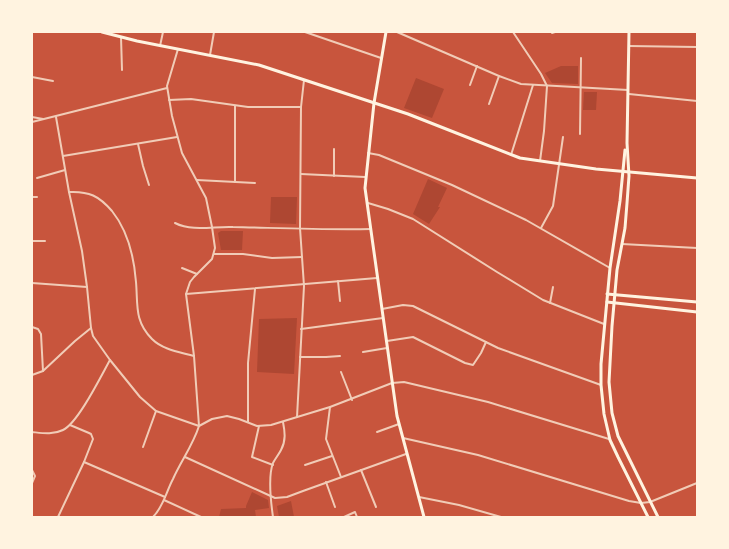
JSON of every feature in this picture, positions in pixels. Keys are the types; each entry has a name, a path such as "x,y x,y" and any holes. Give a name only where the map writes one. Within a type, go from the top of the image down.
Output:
{"main road":[{"path":"102,32 160,46 259,65 305,79 422,120 520,158 628,172 697,178"},
{"path":"386,32 374,103 365,188 398,424 424,517"},
{"path":"629,32 626,142 620,201 610,268 600,364 604,414 610,440 648,517"},
{"path":"626,142 628,172 627,209 614,303 609,382 612,413 618,436 658,517"},
{"path":"607,294 697,302"},
{"path":"607,302 697,312"}],"street":[{"path":"160,46 164,32"},
{"path":"210,55 214,32"},
{"path":"305,32 381,58"},
{"path":"397,32 514,82 546,86 628,90"},
{"path":"513,32 541,74 546,86 544,131 540,161"},
{"path":"121,37 122,70"},
{"path":"628,46 697,48"},
{"path":"154,517 166,497 172,479 197,434 199,426 194,356 186,294 190,282 209,263 214,254 215,248 206,198 182,153 169,100 167,88 179,49"},
{"path":"580,134 581,58"},
{"path":"470,86 477,66"},
{"path":"489,104 499,76"},
{"path":"32,77 53,81"},
{"path":"297,417 304,284 300,228 300,174 301,107 305,79"},
{"path":"511,155 533,85"},
{"path":"32,122 167,88"},
{"path":"628,94 697,101"},
{"path":"169,100 191,99 235,106 301,107"},
{"path":"235,106 235,182"},
{"path":"32,117 44,119"},
{"path":"56,117 69,192 82,251 91,328 96,341 110,360 140,397 156,411 199,426 212,419 223,416 232,416 259,426 264,426 283,422 352,400 392,383 404,382 488,402 610,440"},
{"path":"541,228 553,206 563,136"},
{"path":"63,156 177,137"},
{"path":"138,144 149,185"},
{"path":"334,149 334,176"},
{"path":"368,153 380,155 452,185 541,228 610,268"},
{"path":"37,178 66,170"},
{"path":"300,174 365,177"},
{"path":"196,180 256,183"},
{"path":"69,192 86,192 105,202 118,218 127,236 134,264 138,315 153,339 164,347 194,356"},
{"path":"367,203 388,209 412,219 533,295 604,324"},
{"path":"175,223 180,226 190,227 371,229"},
{"path":"32,241 46,241"},
{"path":"622,244 697,248"},
{"path":"214,254 243,254 272,258 302,257"},
{"path":"182,268 197,274"},
{"path":"186,294 377,278"},
{"path":"338,281 340,301"},
{"path":"32,283 87,287"},
{"path":"550,303 553,287"},
{"path":"248,422 248,363 255,288"},
{"path":"382,309 403,305 413,306 498,348 601,385"},
{"path":"301,330 383,318"},
{"path":"32,327 38,329 41,334 43,371"},
{"path":"32,375 43,371 91,328"},
{"path":"386,341 413,337 465,363 473,365 486,342"},
{"path":"363,352 387,348"},
{"path":"300,357 340,356"},
{"path":"32,432 57,432 70,426 86,402 110,360"},
{"path":"341,372 352,400"},
{"path":"330,407 326,439 341,477"},
{"path":"143,447 156,411"},
{"path":"273,517 271,495 272,465 283,444 285,434 283,422"},
{"path":"377,432 398,424"},
{"path":"62,517 58,516 84,462 93,439 89,433 70,426"},
{"path":"259,426 252,457 272,465"},
{"path":"402,438 478,455 629,501 641,503 650,502 697,483"},
{"path":"185,457 275,498 287,497 406,454"},
{"path":"306,465 332,456"},
{"path":"84,462 166,497"},
{"path":"32,470 35,476 32,483"},
{"path":"361,470 376,507"},
{"path":"326,482 335,507"},
{"path":"418,496 501,517"},
{"path":"164,500 201,517"},
{"path":"344,517 355,512 357,517"}],"shaded area":[{"path":"561,66 578,66 578,84 552,83 545,73"},
{"path":"416,78 444,89 432,118 404,108"},
{"path":"584,92 597,92 596,110 583,110"},
{"path":"428,179 447,188 438,207 440,207 429,224 413,214"},
{"path":"271,197 297,197 296,224 270,223"},
{"path":"221,231 243,231 242,250 221,250 218,233"},
{"path":"297,318 294,374 257,372 259,319"},
{"path":"252,492 268,500 269,508 255,510 256,517 219,517 221,509 246,508"},
{"path":"291,501 294,517 279,517 277,506"}]}
